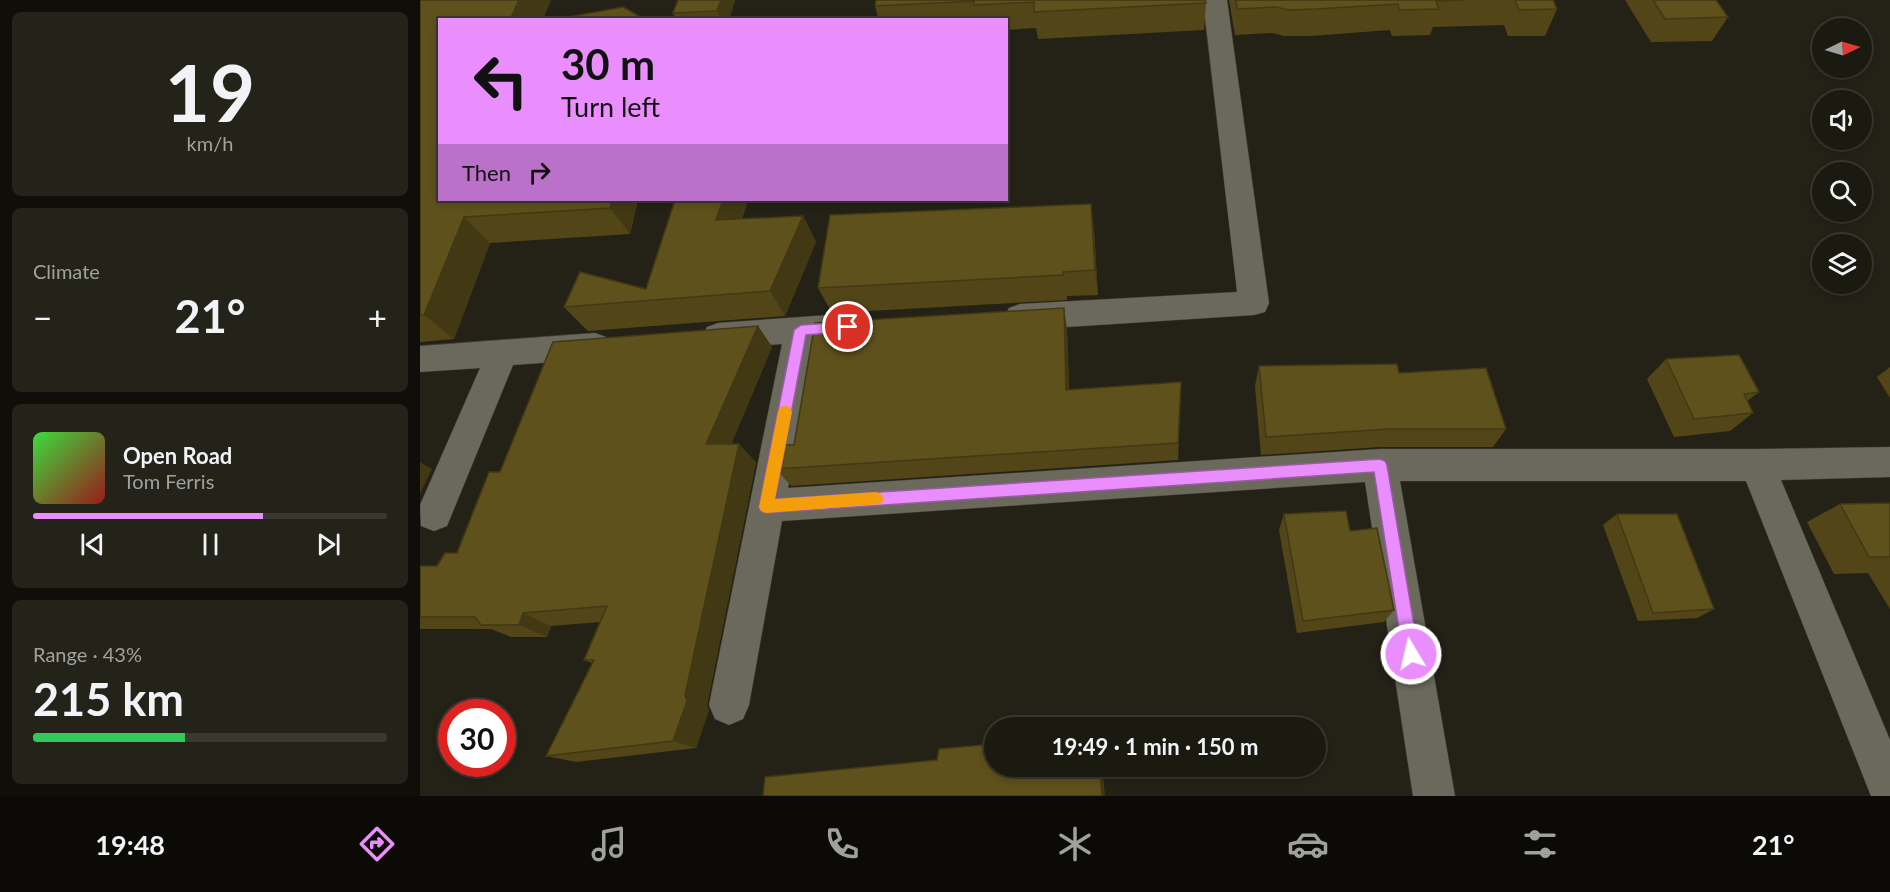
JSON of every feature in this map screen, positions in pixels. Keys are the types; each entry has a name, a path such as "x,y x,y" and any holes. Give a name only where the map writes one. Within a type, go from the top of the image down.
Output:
{"street":[{"path":"991,319 1254,303 1215,0"},
{"path":"694,338 884,325"},
{"path":"729,705 801,330"},
{"path":"420,359 624,344"},
{"path":"434,514 502,353"},
{"path":"766,507 1380,465 1757,465 1890,462"},
{"path":"1380,465 1434,796"},
{"path":"1757,465 1890,790"}],"building":[{"path":"420,0 519,0 511,18 438,18 438,201 612,201 610,208 464,217 424,315 420,315"},
{"path":"678,0 721,0 717,11 673,13"},
{"path":"876,0 1205,0 1206,3 1034,12 1034,2 974,5 974,1 875,6"},
{"path":"1236,0 1464,0 1436,1 1439,9 1399,10 1398,4 1288,10 1276,7 1237,9"},
{"path":"1515,0 1553,0 1557,9 1519,10"},
{"path":"1653,0 1716,0 1728,17 1665,19"},
{"path":"623,7 642,18 563,18"},
{"path":"675,201 723,201 716,220 803,216 770,291 564,307 580,272 646,289"},
{"path":"1091,204 1095,270 1063,272 1063,275 818,288 830,215"},
{"path":"1064,308 1066,390 1181,382 1178,443 776,469 781,445 794,445 815,323"},
{"path":"758,326 706,444 739,444 685,695 687,701 673,741 546,756 594,660 584,660 607,606 523,613 519,625 481,625 475,617 420,617 420,566 437,566 445,553 457,553 489,472 500,472 553,342"},
{"path":"1739,355 1759,392 1744,394 1753,413 1694,419 1666,359"},
{"path":"1397,364 1399,373 1486,368 1506,429 1389,429 1266,437 1259,366"},
{"path":"1890,503 1890,557 1869,557 1840,504"},
{"path":"1346,511 1350,531 1377,528 1394,610 1303,621 1284,514"},
{"path":"1617,514 1677,514 1714,609 1653,613"},
{"path":"984,745 984,777 1100,777 1102,796 763,796 765,777 937,760 939,749"}],"slow traffic":[{"path":"785,412 766,507 876,499"}],"route":[{"path":"848,327 801,330 766,507 1380,465 1411,654"}]}
